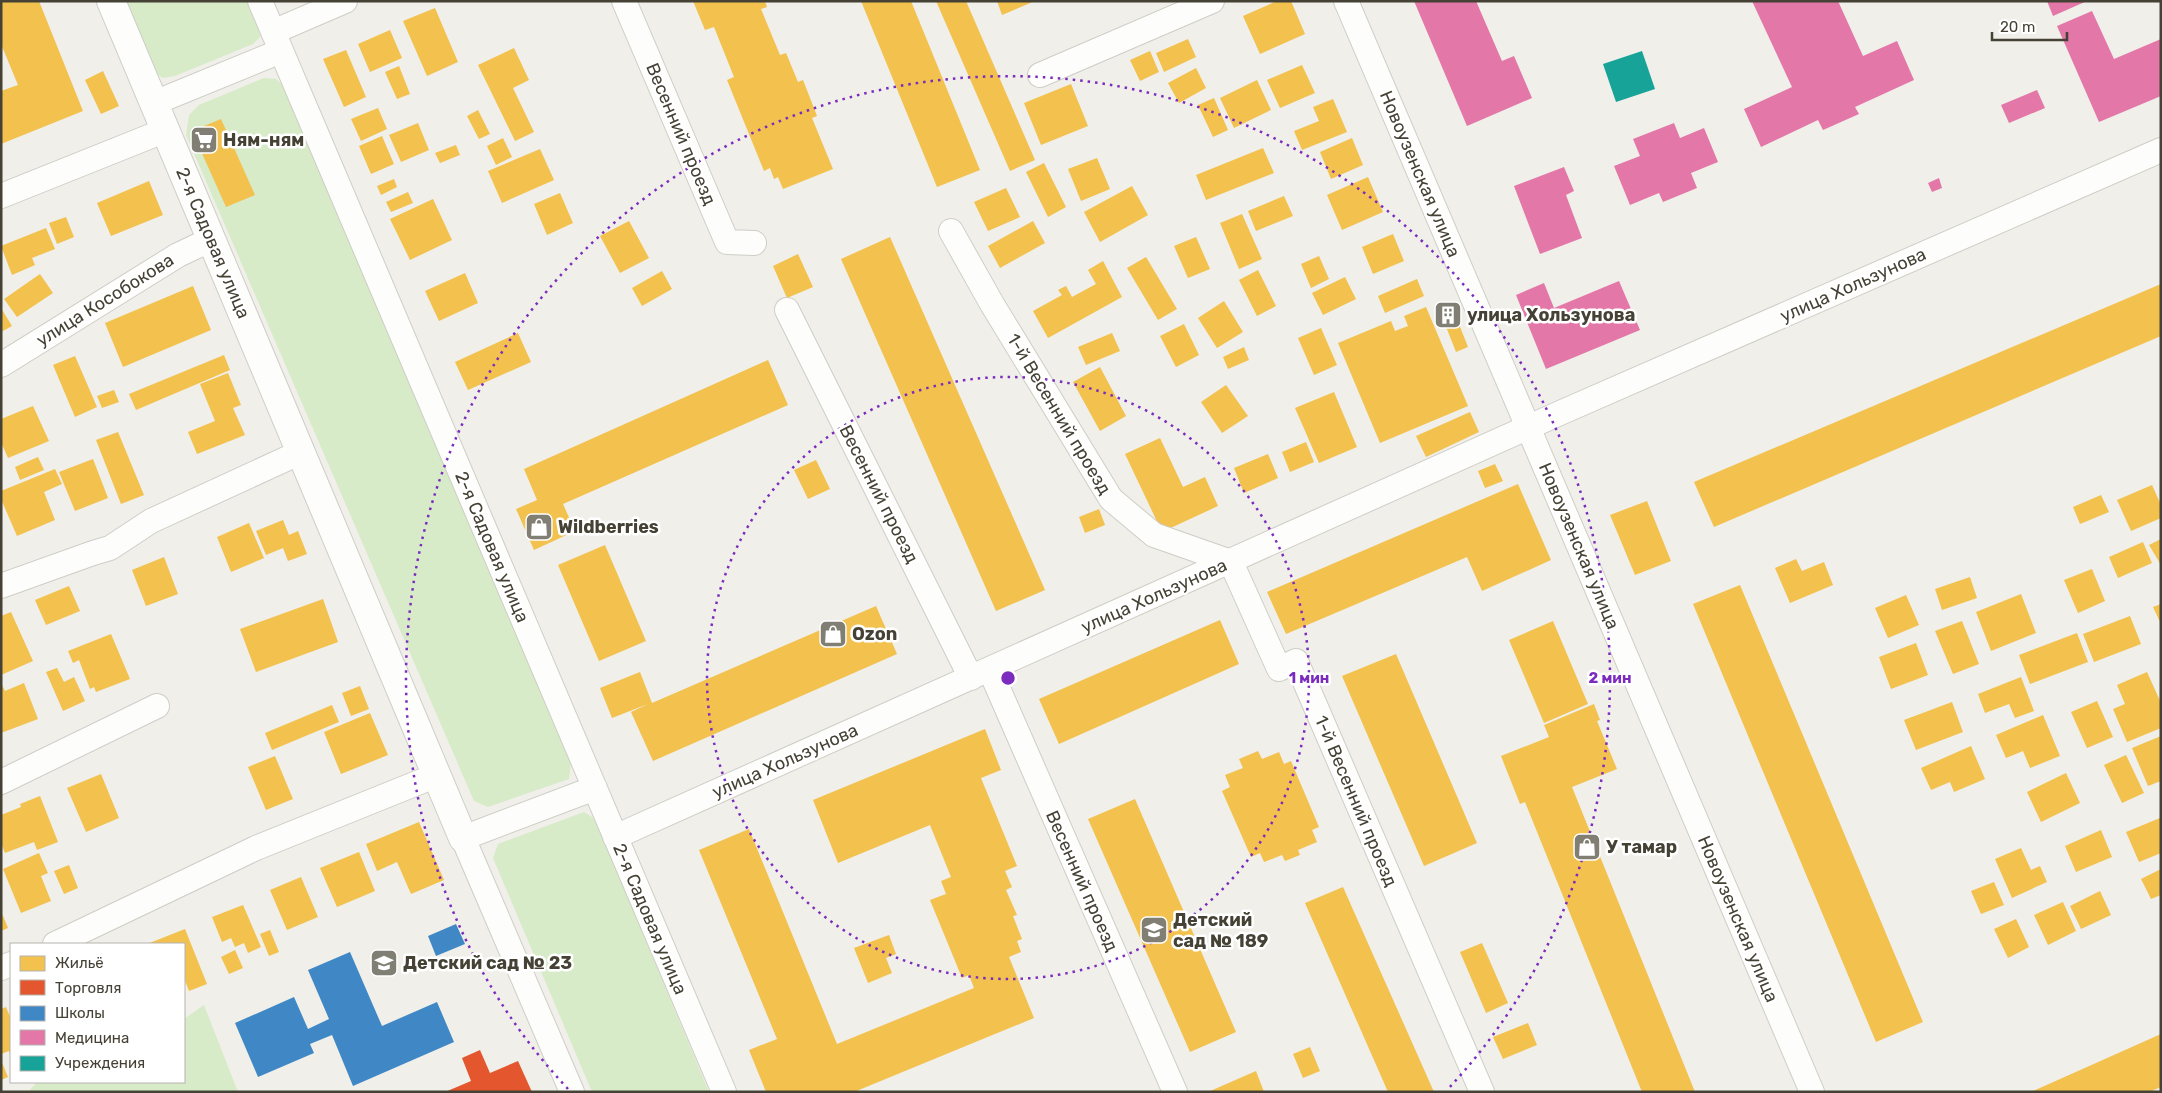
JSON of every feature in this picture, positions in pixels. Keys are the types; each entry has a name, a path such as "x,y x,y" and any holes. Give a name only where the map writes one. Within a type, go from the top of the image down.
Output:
{"street":[{"name":"2-я Садовая улица","path":"111,1 463,838 572,1092"},
{"name":"2-я Садовая улица","path":"260,1 724,1092"},
{"path":"154,103 277,41 345,1"},
{"name":"Весенний проезд","path":"624,1 727,242 754,243"},
{"path":"1040,75 1212,1"},
{"name":"Новоузенская улица","path":"1346,1 1812,1092"},
{"path":"1,196 166,130"},
{"name":"улица Хользунова","path":"615,837 1529,428 2161,150"},
{"name":"1-й Весенний проезд","path":"951,231 992,304 1111,499 1154,536 1231,562 1279,669 1296,661 1482,1092"},
{"name":"улица Кособокова","path":"1,365 178,255 212,239"},
{"name":"Весенний проезд","path":"787,310 980,674 1175,1092"},
{"path":"1,586 93,552 110,548 152,521 301,452"},
{"path":"1,782 157,706"},
{"path":"57,943 256,848 437,775"},
{"path":"463,838 594,788"}],"green space":[{"path":"124,1 250,1 261,28 260,37 253,44 175,76 163,78 154,72"},
{"path":"264,78 276,79 286,88 571,763 569,779 488,807 474,801 186,135 189,115 199,105"},
{"path":"584,812 595,819 709,1092 592,1092 493,858 498,844"},
{"path":"204,1005 238,1092 28,1092 36,1083 185,1083 185,1018"}],"building: Жильё":[{"path":"1,1 39,1 83,111 1,144 1,91 18,85 1,44"},
{"path":"693,1 765,1 767,7 761,9 780,55 786,53 798,82 803,80 817,116 812,118 833,169 783,189 778,177 774,179 770,168 764,171 727,80 734,77 714,27 705,30"},
{"path":"861,1 911,1 980,170 937,187"},
{"path":"936,1 966,1 1035,160 1010,171"},
{"path":"997,1 1035,1 1002,15"},
{"path":"1277,1 1291,1 1305,34 1260,54 1243,16"},
{"path":"435,8 458,62 427,76 403,21"},
{"path":"390,30 402,58 370,72 358,44"},
{"path":"1188,39 1196,57 1164,72 1156,53"},
{"path":"514,48 529,80 513,88 534,132 515,141 478,65"},
{"path":"346,50 366,97 344,107 323,59"},
{"path":"1150,51 1159,72 1140,81 1130,60"},
{"path":"1302,65 1315,93 1280,108 1267,80"},
{"path":"399,66 410,94 397,99 385,72"},
{"path":"1196,68 1206,88 1179,103 1168,83"},
{"path":"103,71 119,106 101,114 85,80"},
{"path":"1257,80 1271,110 1234,128 1220,98"},
{"path":"1071,84 1088,126 1041,145 1024,103"},
{"path":"1214,98 1228,130 1213,137 1198,105"},
{"path":"1333,99 1347,132 1302,150 1294,131 1319,121 1313,107"},
{"path":"378,108 387,129 361,141 351,119"},
{"path":"478,110 490,134 479,139 467,116"},
{"path":"221,119 255,195 226,207 192,131"},
{"path":"418,123 429,150 401,162 389,135"},
{"path":"382,136 394,164 371,174 359,146"},
{"path":"503,138 512,157 496,165 487,146"},
{"path":"1352,138 1363,165 1331,179 1320,152"},
{"path":"456,145 460,155 440,163 435,153"},
{"path":"1263,148 1274,173 1206,200 1196,175"},
{"path":"540,149 554,180 502,203 488,171"},
{"path":"1097,158 1110,189 1081,201 1068,169"},
{"path":"1044,163 1066,207 1048,217 1026,172"},
{"path":"1368,177 1383,212 1342,230 1327,195"},
{"path":"394,179 397,187 381,195 377,186"},
{"path":"149,181 163,215 111,236 97,203"},
{"path":"1132,186 1148,215 1100,242 1084,212"},
{"path":"1006,188 1020,217 988,231 974,202"},
{"path":"408,192 413,203 391,212 386,202"},
{"path":"560,193 573,223 547,235 534,204"},
{"path":"1284,196 1293,216 1256,231 1248,211"},
{"path":"433,199 452,240 410,260 390,219"},
{"path":"1242,214 1262,259 1239,269 1220,223"},
{"path":"66,217 74,237 57,244 49,223"},
{"path":"629,221 649,258 620,273 600,236"},
{"path":"1033,221 1045,243 1000,268 988,246"},
{"path":"46,228 55,249 32,258 35,265 12,275 1,246"},
{"path":"1393,234 1404,261 1373,274 1362,247"},
{"path":"890,237 1045,590 996,611 841,259"},
{"path":"1196,237 1210,269 1188,278 1174,246"},
{"path":"798,254 813,287 787,298 773,266"},
{"path":"1319,256 1329,279 1311,288 1301,264"},
{"path":"1146,257 1177,309 1158,320 1127,268"},
{"path":"1103,261 1122,297 1048,338 1033,311 1062,295 1058,290 1066,286 1072,297 1096,284 1088,270"},
{"path":"1258,270 1276,306 1257,316 1239,280"},
{"path":"662,271 672,289 642,306 632,288"},
{"path":"465,273 478,303 439,321 425,291"},
{"path":"40,274 53,293 17,317 4,299"},
{"path":"1345,277 1356,299 1323,315 1312,293"},
{"path":"1417,279 1424,296 1385,313 1378,296"},
{"path":"2161,284 2161,336 1714,527 1694,482"},
{"path":"193,286 211,330 123,367 105,323"},
{"path":"1224,301 1243,332 1217,348 1198,318"},
{"path":"1426,307 1468,406 1380,443 1338,343 1391,321 1395,331 1408,326 1404,316"},
{"path":"1,308 12,326 1,332"},
{"path":"1453,309 1468,347 1456,352 1441,314"},
{"path":"1184,324 1199,355 1176,367 1160,336"},
{"path":"1321,328 1337,365 1314,375 1298,338"},
{"path":"518,333 531,362 468,390 455,362"},
{"path":"1112,333 1120,351 1086,365 1078,347"},
{"path":"1244,347 1249,360 1228,369 1223,357"},
{"path":"224,355 230,370 136,410 129,394"},
{"path":"75,356 97,407 75,417 53,365"},
{"path":"768,360 788,405 563,504 575,531 534,550 516,509 537,500 524,469"},
{"path":"1100,367 1126,416 1100,431 1073,382"},
{"path":"228,373 241,405 233,408 245,435 197,454 188,432 215,421 200,384"},
{"path":"1226,385 1248,416 1222,433 1201,402"},
{"path":"114,390 119,402 102,408 97,396"},
{"path":"1334,392 1357,447 1319,463 1295,408"},
{"path":"33,406 49,441 8,458 1,442 1,419"},
{"path":"1470,412 1479,432 1426,457 1416,436"},
{"path":"118,432 144,495 121,504 96,440"},
{"path":"1160,438 1183,487 1205,477 1218,506 1162,532 1125,454"},
{"path":"1306,442 1314,462 1290,472 1282,452"},
{"path":"1268,454 1278,478 1244,493 1234,468"},
{"path":"38,457 44,470 20,480 15,467"},
{"path":"93,459 108,498 75,511 59,472"},
{"path":"816,460 830,489 808,499 794,470"},
{"path":"1495,464 1503,481 1485,488 1478,471"},
{"path":"55,469 62,484 44,492 55,520 17,536 1,499 1,491"},
{"path":"1518,484 1551,560 1482,591 1467,557 1286,634 1267,592"},
{"path":"2152,485 2161,505 2161,518 2131,531 2117,500"},
{"path":"2101,495 2109,512 2080,524 2073,507"},
{"path":"1647,501 1671,561 1635,575 1610,515"},
{"path":"1099,509 1105,525 1085,533 1079,517"},
{"path":"283,520 289,535 298,531 307,554 288,561 283,548 266,555 256,531"},
{"path":"249,523 264,558 231,572 217,537"},
{"path":"2161,539 2161,565 2149,545"},
{"path":"2143,542 2152,563 2118,578 2109,557"},
{"path":"605,545 646,641 599,661 558,565"},
{"path":"164,557 178,594 146,606 132,570"},
{"path":"1796,559 1802,571 1824,562 1833,585 1790,603 1775,568"},
{"path":"2092,569 2105,601 2078,613 2064,580"},
{"path":"1970,577 1977,598 1942,610 1935,589"},
{"path":"1740,585 1923,1022 1876,1042 1693,604"},
{"path":"69,586 80,611 46,625 35,600"},
{"path":"2021,594 2036,633 1991,651 1976,612"},
{"path":"1906,595 1919,625 1888,638 1875,608"},
{"path":"323,599 338,642 256,672 240,629"},
{"path":"2161,604 2161,624 2153,607"},
{"path":"876,606 897,654 653,761 631,712 648,704 612,718 600,688 640,672 652,703"},
{"path":"11,612 33,661 1,675 1,616"},
{"path":"2130,616 2141,644 2094,662 2083,634"},
{"path":"1220,620 1239,664 1059,744 1039,699"},
{"path":"1553,621 1588,704 1544,723 1509,640"},
{"path":"1962,621 1979,664 1953,674 1935,631"},
{"path":"2077,633 2088,662 2030,684 2019,655"},
{"path":"111,634 130,679 96,692 94,687 90,689 79,660 73,663 68,651"},
{"path":"1916,643 1928,675 1891,689 1879,657"},
{"path":"1396,654 1477,843 1424,866 1342,676"},
{"path":"57,668 64,682 74,677 85,701 63,711 46,672"},
{"path":"2147,672 2161,703 2161,728 2127,742 2113,709 2125,704 2117,685"},
{"path":"2021,677 2034,711 2015,718 2009,704 1985,713 1978,694"},
{"path":"1,683 5,691 24,683 38,719 1,733"},
{"path":"360,686 369,709 351,716 342,693"},
{"path":"2097,701 2113,737 2087,748 2071,712"},
{"path":"1952,702 1963,732 1916,750 1904,720"},
{"path":"1594,704 1600,720 1597,721 1617,769 1572,787 1695,1092 1642,1092 1525,802 1520,804 1501,756 1549,737 1544,725"},
{"path":"332,705 339,722 272,750 265,733"},
{"path":"370,713 388,755 341,774 324,732"},
{"path":"2043,715 2060,756 2030,768 2023,751 2006,758 1996,735"},
{"path":"985,729 1001,770 981,778 1017,866 1005,871 1012,887 1006,890 1017,915 1013,916 1022,939 1017,941 1021,952 1009,957 1034,1018 854,1092 766,1092 749,1050 777,1039 699,850 749,829 837,1044 974,988 969,975 962,978 930,900 946,894 941,881 951,877 930,825 838,863 813,800"},
{"path":"2161,736 2161,781 2148,786 2132,748"},
{"path":"1971,746 1985,779 1954,792 1950,782 1931,790 1921,768"},
{"path":"1258,751 1262,759 1279,752 1284,764 1291,761 1319,827 1312,830 1317,842 1298,850 1300,855 1285,861 1282,855 1264,862 1260,853 1251,857 1222,791 1230,787 1225,775 1243,768 1239,759"},
{"path":"2126,755 2144,793 2122,803 2104,765"},
{"path":"275,756 293,799 266,810 248,767"},
{"path":"2066,773 2080,803 2041,822 2027,792"},
{"path":"101,774 119,818 86,832 67,788"},
{"path":"40,796 58,842 37,850 34,842 5,853 1,843 1,815 21,807 20,804"},
{"path":"1135,799 1236,1032 1190,1052 1088,819"},
{"path":"2160,818 2161,853 2139,862 2126,832"},
{"path":"419,822 444,880 411,894 397,862 377,871 366,844"},
{"path":"2101,830 2112,857 2076,872 2065,846"},
{"path":"2021,848 2031,870 2040,866 2047,882 2012,898 1995,859"},
{"path":"359,852 375,891 337,907 320,868"},
{"path":"39,853 48,873 41,876 51,901 21,913 3,869"},
{"path":"69,865 78,888 64,894 54,871"},
{"path":"2161,869 2161,895 2151,899 2141,879"},
{"path":"301,877 318,917 287,930 270,890"},
{"path":"1994,882 2004,905 1981,914 1971,891"},
{"path":"1343,887 1434,1092 1388,1092 1305,903"},
{"path":"2100,891 2111,915 2081,929 2070,906"},
{"path":"2063,902 2076,931 2048,945 2034,915"},
{"path":"243,905 261,947 248,953 244,943 235,947 231,938 222,942 212,917"},
{"path":"1,911 8,928 1,931"},
{"path":"2016,919 2029,947 2008,958 1994,929"},
{"path":"185,929 207,984 189,991 185,981 185,943 150,943"},
{"path":"270,930 279,952 269,956 260,934"},
{"path":"889,935 896,954 886,958 892,973 868,983 854,948"},
{"path":"1482,943 1508,1003 1486,1013 1460,952"},
{"path":"235,950 243,968 229,974 221,957"},
{"path":"6,1007 10,1017 10,1054 9,1051 1,1054 1,1009"},
{"path":"1528,1023 1537,1045 1503,1059 1493,1037"},
{"path":"2161,1034 2161,1087 2149,1092 2031,1092"},
{"path":"1310,1047 1320,1071 1303,1078 1293,1054"},
{"path":"1,1060 8,1077 1,1080"},
{"path":"1256,1071 1264,1092 1208,1092"}],"building: Торговля":[{"path":"480,1050 490,1073 518,1061 532,1092 445,1092 471,1081 462,1058"}],"building: Школы":[{"path":"456,924 465,944 436,956 428,936"},
{"path":"350,952 382,1026 437,1002 454,1042 353,1086 332,1035 310,1044 314,1053 258,1077 235,1023 294,997 308,1029 329,1019 308,970"}],"building: Медицина":[{"path":"1414,1 1476,1 1502,61 1514,56 1532,98 1467,126"},
{"path":"1752,1 1838,1 1863,56 1897,41 1914,80 1855,107 1859,114 1823,130 1818,120 1761,147 1744,109 1792,87"},
{"path":"2047,1 2087,1 2053,16"},
{"path":"2092,11 2114,59 2161,39 2161,96 2099,122 2057,26"},
{"path":"2037,90 2045,108 2009,123 2001,105"},
{"path":"1674,123 1680,138 1704,128 1718,162 1691,173 1697,188 1663,202 1659,193 1630,205 1614,166 1640,156 1633,139"},
{"path":"1564,167 1574,191 1566,195 1582,238 1540,254 1514,186"},
{"path":"1939,178 1942,188 1932,192 1928,183"},
{"path":"1619,281 1640,330 1546,369 1516,295 1544,283 1554,308"}],"building: Учреждения":[{"path":"1642,51 1655,89 1616,102 1603,64"}],"place":[{"name":"Ням-ням","path":"204,140"},
{"name":"улица Хользунова","path":"1448,315"},
{"name":"Wildberries","path":"539,527"},
{"name":"Ozon","path":"833,634"},
{"name":"У тамар","path":"1587,847"},
{"name":"Детский сад № 189","path":"1154,930"},
{"name":"Детский сад № 23","path":"384,963"}]}
